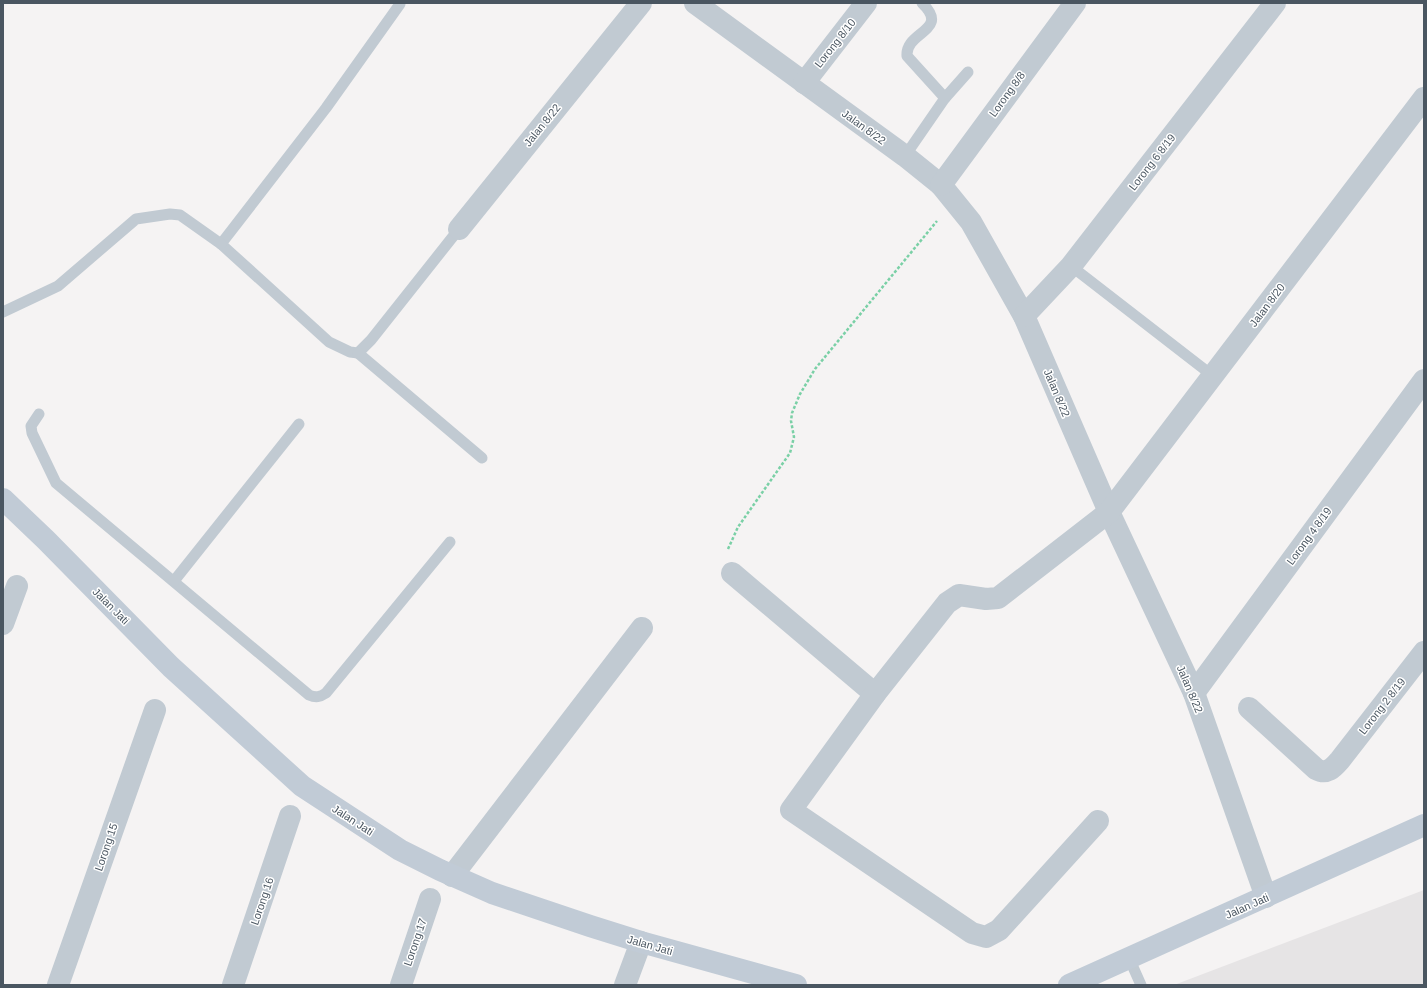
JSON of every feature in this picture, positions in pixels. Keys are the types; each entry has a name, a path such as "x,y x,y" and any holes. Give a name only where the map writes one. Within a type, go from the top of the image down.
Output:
{"street":[{"name":"Jalan 8/22","path":"459,229 641,3"},
{"name":"Jalan 8/22","path":"695,3 905,156 941,185 972,222 1024,316 1109,512 1194,693 1266,897"},
{"name":"Lorong 8/10","path":"804,83 866,3"},
{"name":"Lorong 8/8","path":"941,185 1074,3"},
{"name":"Lorong 6 8/19","path":"1024,316 1071,266 1275,3"},
{"name":"Jalan 8/20","path":"875,694 952,598 959,595 986,599 998,598 1109,512 1424,98"},
{"name":"Lorong 4 8/19","path":"1194,693 1424,380"},
{"name":"Jalan Jati","path":"3,499 46,540 171,667 302,786 400,850 452,876 492,893 641,942 796,985"},
{"path":"732,573 875,694 791,810 972,933 986,937 999,930 1098,821"},
{"path":"3,624 17,586"},
{"path":"452,876 642,628"},
{"name":"Lorong 2 8/19","path":"1249,708 1316,769 1321,772 1327,772 1340,760 1424,652"},
{"name":"Lorong 15","path":"58,985 155,710"},
{"name":"Lorong 16","path":"233,985 290,816"},
{"name":"Jalan Jati","path":"1069,985 1424,825"},
{"name":"Lorong 17","path":"401,985 430,899"},
{"path":"625,985 641,942"}],"lane":[{"path":"922,3 932,14 932,20 929,26 910,44 907,50 907,56 945,98"},
{"path":"221,244 326,108 400,4"},
{"path":"905,156 945,98 968,72"},
{"path":"3,312 58,286 136,219 170,214 180,215 221,244 329,342 350,352 358,353 482,458"},
{"path":"358,353 376,334 459,229"},
{"path":"1071,266 1213,376"},
{"path":"39,414 31,426 32,433 56,483 309,695 315,697 326,693 450,542"},
{"path":"174,581 299,424"},
{"path":"1129,958 1141,985"}],"path":[{"path":"732,573 726,554 738,527 790,453 794,437 791,421 792,413 800,394 815,369 938,220"}],"shaded area":[{"path":"1424,890 1424,985 1174,985"}]}
